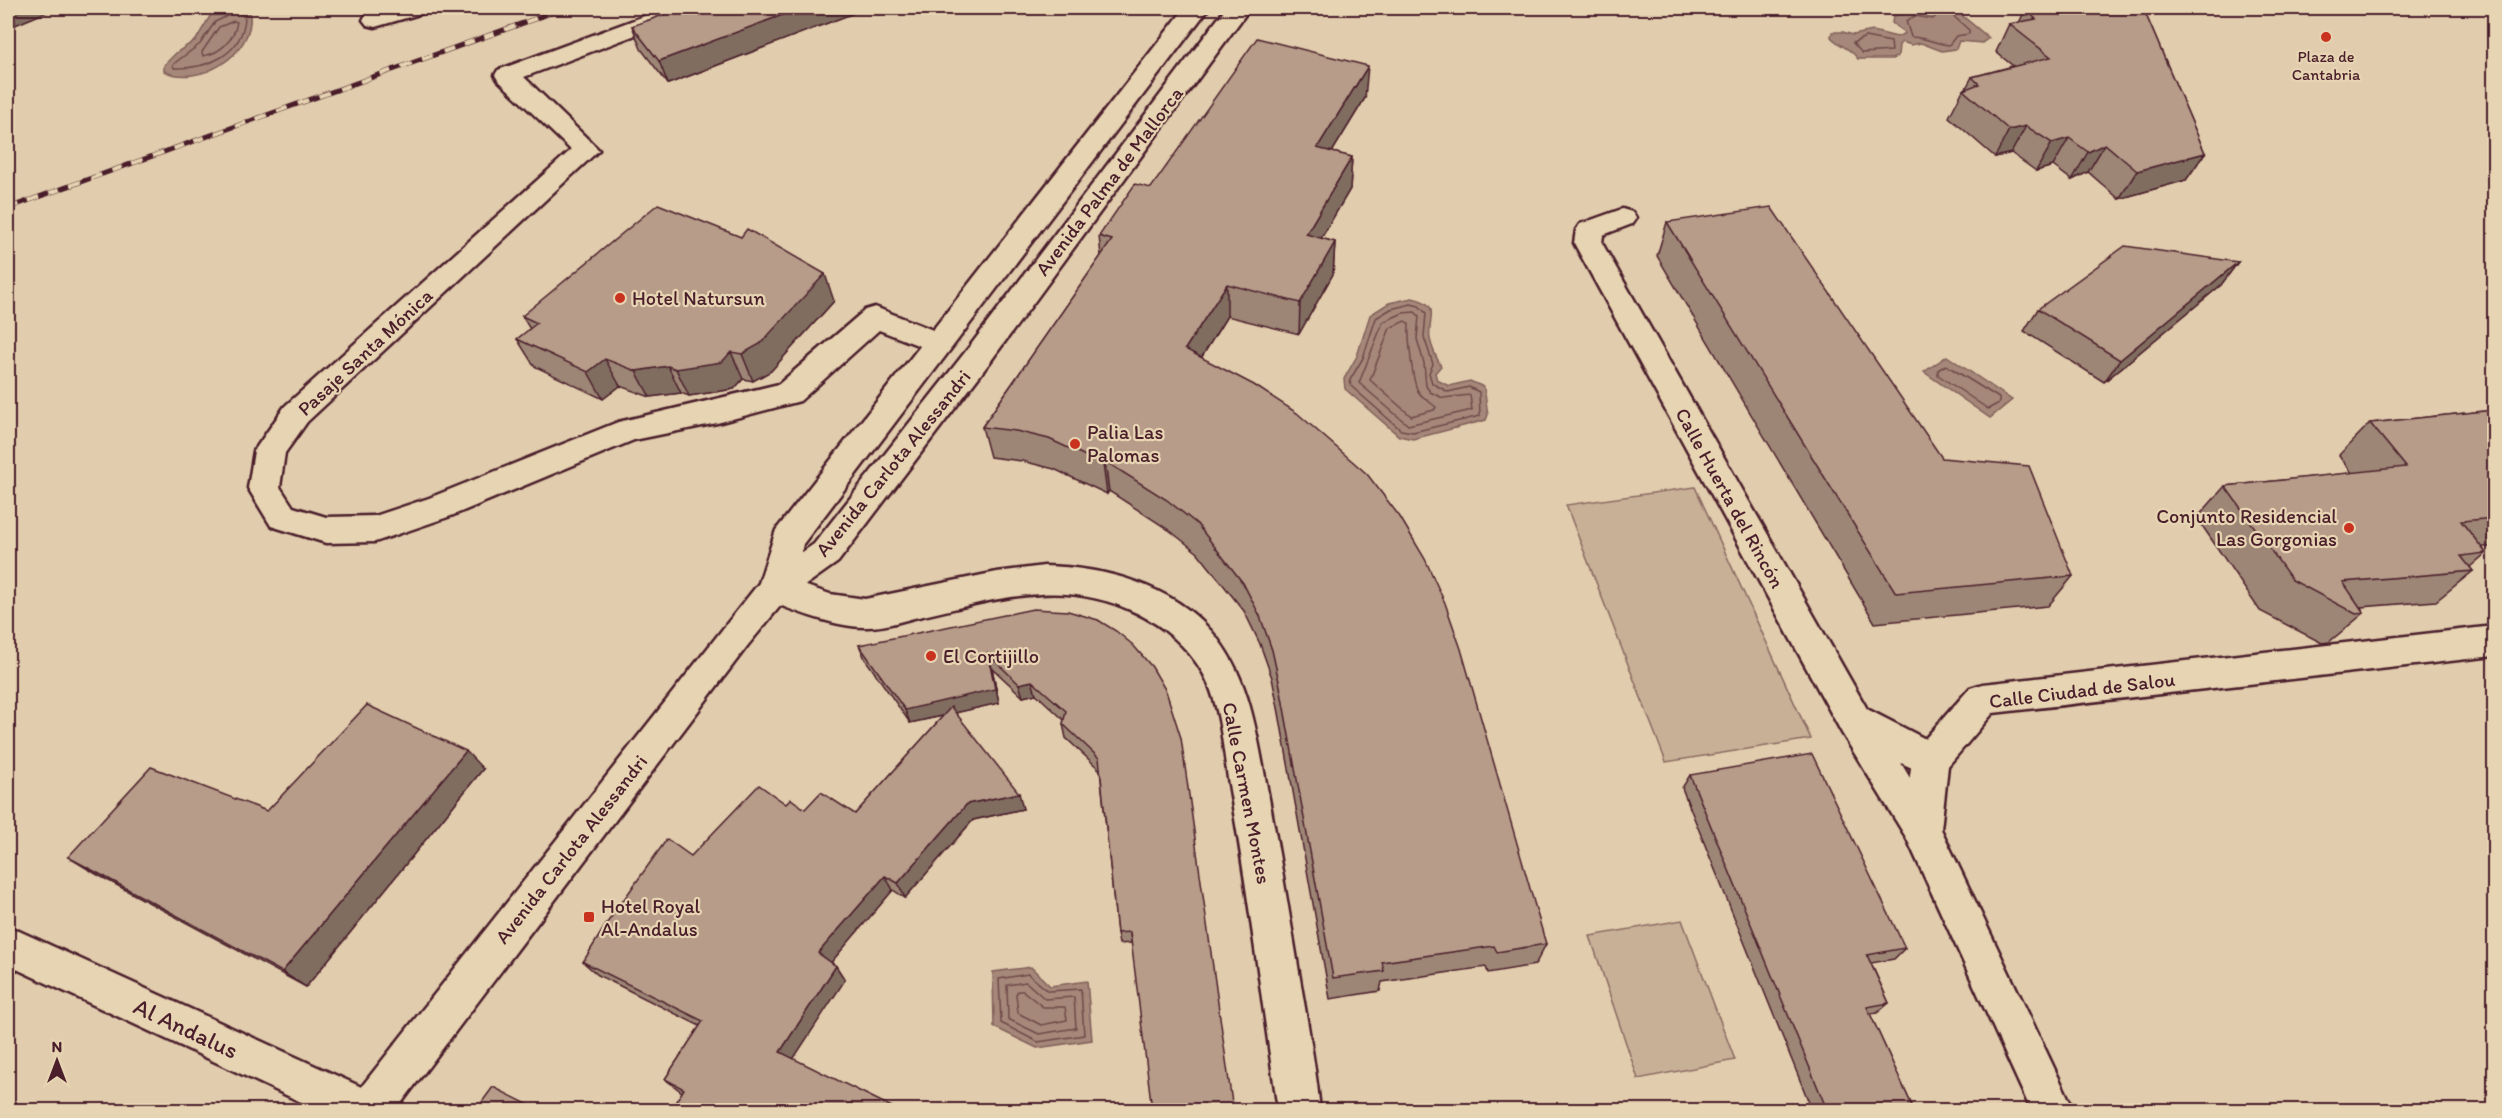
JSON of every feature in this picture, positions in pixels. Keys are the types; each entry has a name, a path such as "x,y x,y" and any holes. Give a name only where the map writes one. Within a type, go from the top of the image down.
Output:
{"street":[{"path":"380,8 375,20 416,8"},
{"name":"Pasaje Santa Mónica","path":"687,8 507,75 586,150 296,414 270,451 264,488 282,517 326,531 375,529 440,507 629,430 717,412 789,393 875,317 938,343"},
{"name":"Avenida Palma de Mallorca","path":"938,343 1197,8"},
{"name":"Avenida Palma de Mallorca","path":"980,354 1238,8"},
{"name":"Calle Huerta del Rincón","path":"1622,218 1590,230 1588,243 1854,720"},
{"name":"Avenida Carlota Alessandri","path":"774,589 788,539 938,343"},
{"name":"Avenida Carlota Alessandri","path":"370,1110 774,589 826,553 980,354"},
{"name":"Calle Carmen Montes","path":"774,589 834,608 866,613 1007,584 1045,580 1090,582 1130,595 1162,610 1191,634 1214,661 1231,700 1255,822 1299,1110"},
{"name":"Calle Ciudad de Salou","path":"1930,760 1983,699 2494,641"},
{"path":"1854,720 1930,760 1922,831"},
{"path":"1854,720 1922,831 2053,1110"},
{"name":"Al Andalus","path":"8,945 364,1110"}],"shaded area":[{"path":"1695,487 1811,739 1666,762 1566,505"},
{"path":"1682,920 1735,1060 1638,1079 1590,936"}],"water":[{"path":"1931,8 1953,8 1989,38 1982,43 1959,41 1956,49 1942,51 1921,43 1911,45 1902,42 1899,45 1898,56 1892,59 1858,59 1831,37 1832,32 1853,35 1873,31 1897,37 1905,33 1892,23 1893,16 1916,10 1928,14 1932,13"},
{"path":"230,9 250,13 249,28 234,54 222,64 192,75 178,75 164,71 164,65 177,52 196,40 210,16"},
{"path":"1412,298 1422,301 1431,308 1430,339 1441,366 1435,373 1437,380 1449,386 1470,381 1484,387 1488,415 1486,420 1413,439 1399,436 1345,389 1344,379 1357,356 1370,315 1389,303"},
{"path":"1947,356 2012,400 1990,418 1924,372"},
{"path":"1031,967 1050,986 1087,981 1092,1040 1037,1048 994,1027 993,972"}],"building":[{"path":"683,8 801,8 659,61 632,26"},
{"path":"2143,8 2205,153 2137,171 2105,144 2088,152 2069,138 2052,143 2026,126 2009,130 1963,90 1979,84 1972,77 2051,57 2009,24 2036,19 2025,9"},
{"path":"1257,38 1368,66 1317,148 1352,157 1306,234 1335,242 1300,303 1227,284 1185,349 1254,385 1297,413 1367,474 1400,517 1425,559 1445,603 1461,649 1546,944 1497,952 1494,946 1382,962 1384,971 1333,978 1272,650 1260,616 1243,583 1197,524 1167,500 1105,461 1103,464 1049,439 1016,431 982,427 1112,240 1099,236 1135,184 1151,188"},
{"path":"658,204 741,237 747,229 825,274 760,344 742,354 731,352 722,362 676,369 668,366 636,371 605,359 588,372 517,339 537,323 522,316"},
{"path":"1771,207 1942,458 2029,466 2073,576 1896,593 1667,222"},
{"path":"2125,246 2238,262 2120,360 2038,309"},
{"name":"Conjunto Residencial Las Gorgonias","path":"2494,410 2494,518 2461,521 2486,553 2461,556 2473,571 2343,582 2364,613 2356,614 2292,580 2225,486 2406,467 2370,423"},
{"path":"1033,609 1068,611 1098,620 1116,631 1133,645 1152,667 1166,691 1181,738 1233,1110 1152,1110 1130,932 1117,933 1099,758 1063,724 1066,711 1032,681 1019,684 988,654 995,689 905,710 859,645"},
{"path":"367,705 466,751 282,972 68,857 151,767 267,811"},
{"path":"951,707 1019,793 967,804 898,883 885,876 818,953 836,966 780,1052 898,1110 670,1110 684,1089 665,1079 703,1021 583,962 607,923 667,839 691,856 759,785 786,804 791,799 805,809 821,792 855,814"},
{"path":"1812,754 1905,948 1867,955 1889,1003 1867,1007 1914,1110 1827,1110 1690,775"},
{"path":"493,1087 539,1110 476,1110"}],"railway":[{"path":"8,208 565,8"}],"place":[{"name":"Plaza de Cantabria","path":"2326,37"},
{"name":"Hotel Natursun","path":"620,298"},
{"name":"Palia Las Palomas","path":"1075,444"},
{"name":"Conjunto Residencial Las Gorgonias","path":"2349,528"},
{"name":"El Cortijillo","path":"931,656"},
{"name":"Hotel Royal Al-Andalus","path":"589,917"}]}
